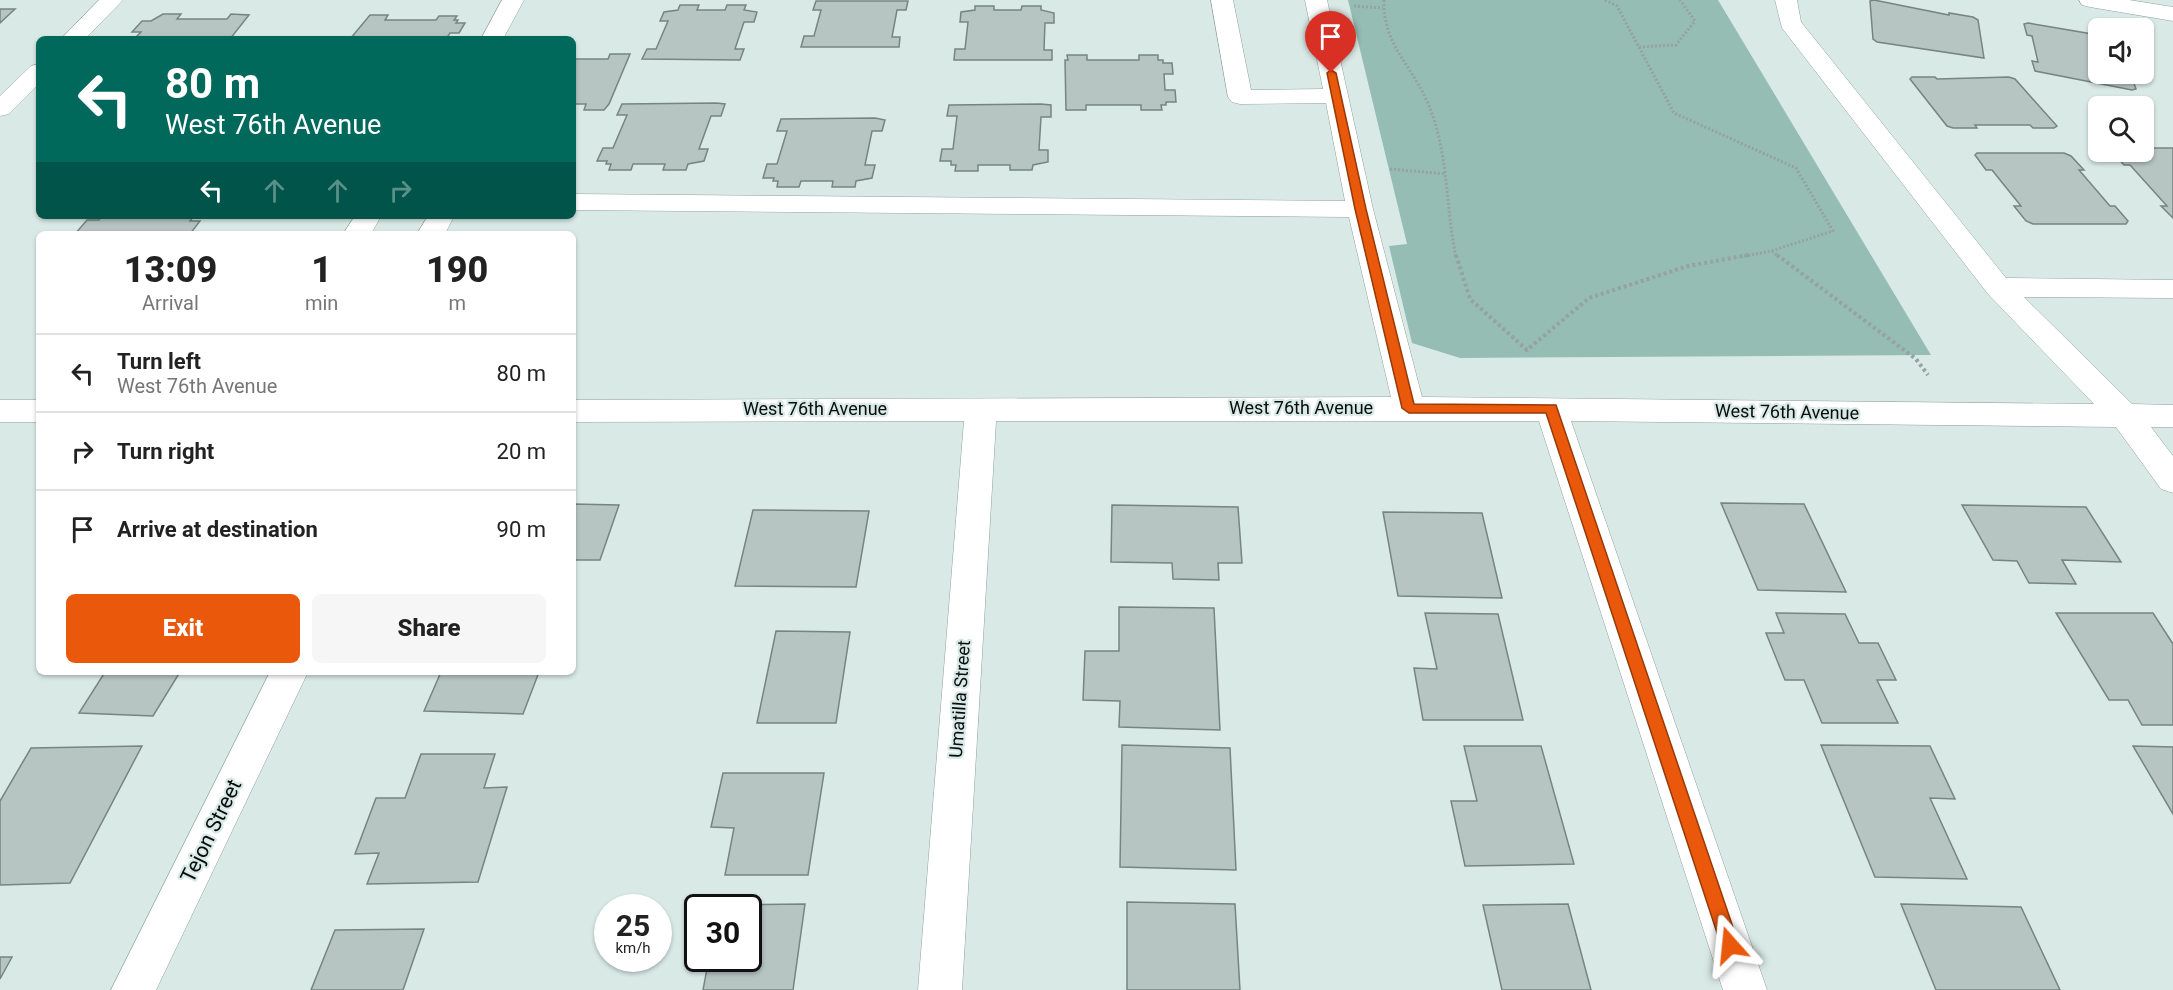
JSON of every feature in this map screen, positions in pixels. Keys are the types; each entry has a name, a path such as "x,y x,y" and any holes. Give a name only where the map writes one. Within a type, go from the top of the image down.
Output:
{"street":[{"path":"75,36 112,0"},
{"path":"494,36 513,0"},
{"path":"1222,0 1240,97 1336,96"},
{"path":"1316,0 1360,209 1409,408"},
{"path":"1786,0 1790,22 1998,287 2125,416 2173,480"},
{"path":"2090,0 2173,14"},
{"path":"0,109 36,74"},
{"path":"576,202 1360,209"},
{"path":"1998,287 2173,289"},
{"name":"Umatilla Street","path":"940,990 981,408"},
{"name":"West 76th Avenue","path":"576,411 1409,408 2173,416"},
{"path":"1551,409 1745,990"},
{"path":"0,411 36,411"},
{"name":"Tejon Street","path":"133,990 288,675"}],"path":[{"path":"1384,0 1386,36 1431,109 1446,174 1449,226 1468,296 1527,350 1589,298 1688,266 1772,251 1833,231 1796,168 1674,113 1617,6 1605,0"},
{"path":"1639,47 1676,45 1695,21 1680,0"},
{"path":"1352,167 1446,174"},
{"path":"1772,251 1916,358 1957,414"}],"green space":[{"path":"1348,0 1718,0 1931,355 1460,358 1412,343 1389,246 1407,244"}],"building":[{"path":"816,1 908,1 906,10 897,10 892,37 900,37 899,47 801,47 804,36 814,36 821,10 813,10"},
{"path":"1870,1 1949,15 1949,13 1973,17 1978,20 1984,58 1877,42 1873,39"},
{"path":"680,5 699,5 697,10 725,10 727,5 746,5 744,10 757,12 754,22 744,22 735,49 744,49 740,60 642,59 647,49 656,49 668,21 660,21 664,12 678,10"},
{"path":"975,6 994,6 994,10 1021,10 1022,6 1041,6 1041,10 1054,13 1054,23 1045,23 1044,50 1052,50 1052,60 954,60 955,49 965,49 968,22 960,22 961,12 975,10"},
{"path":"0,9 15,9 0,23"},
{"path":"163,14 181,14 177,19 227,19 231,14 249,15 232,36 137,36 141,32 132,32 142,21 151,21"},
{"path":"370,15 388,15 385,20 436,20 439,16 457,16 454,20 458,20 456,23 465,23 459,33 450,33 448,36 352,36"},
{"path":"2024,24 2088,33 2088,81 2035,71 2032,61 2038,62 2032,36 2027,35"},
{"path":"610,54 630,54 609,104 604,110 584,110 586,104 576,104 576,59 608,59"},
{"path":"1067,55 1087,55 1087,60 1139,60 1139,55 1158,55 1158,60 1163,60 1163,63 1172,63 1173,74 1164,74 1165,90 1175,90 1176,102 1166,102 1166,105 1161,105 1162,110 1141,110 1141,105 1086,105 1086,110 1066,110 1065,60 1068,60"},
{"path":"1912,77 1935,77 1937,79 2009,77 2015,79 2057,126 2033,128 2030,125 1975,125 1977,128 1953,128 1947,126 1910,79"},
{"path":"2101,84 2134,84 2136,89"},
{"path":"622,104 725,104 721,116 711,116 699,149 708,149 704,161 688,164 686,170 663,170 665,164 633,164 631,170 609,170 611,164 606,164 607,161 597,161 603,148 613,148 627,115 617,115"},
{"path":"949,105 1051,105 1051,117 1041,117 1039,150 1048,150 1048,162 1033,165 1032,170 1010,170 1010,165 978,165 978,171 955,171 956,165 951,165 951,161 940,161 942,149 953,149 957,116 947,116"},
{"path":"875,118 885,120 882,131 872,131 865,165 875,165 872,178 856,181 855,187 832,187 833,181 801,181 799,187 777,187 778,181 773,181 774,178 763,178 767,164 777,164 787,131 777,131 781,119"},
{"path":"2154,148 2173,148 2173,218 2161,206 2167,206 2130,165 2124,165 2121,162 2154,162"},
{"path":"1977,153 2064,153 2071,156 2084,170 2079,170 2110,206 2115,206 2128,221 2126,224 2033,224 2026,221 2014,206 2021,206 1992,170 1986,170 1975,155"},
{"path":"192,219 190,221 200,221 192,231 78,231 87,220"},
{"path":"1721,503 1804,504 1846,592 1758,590"},
{"path":"576,504 619,505 600,560 576,560"},
{"path":"1112,505 1238,507 1242,563 1218,563 1219,580 1173,579 1172,563 1111,562"},
{"path":"1962,505 2086,507 2121,562 2062,560 2076,584 2029,583 2017,561 1993,560"},
{"path":"753,510 869,511 856,587 735,586"},
{"path":"1383,512 1482,513 1502,598 1398,596"},
{"path":"1119,607 1214,608 1220,730 1119,727 1120,701 1083,700 1085,651 1119,651"},
{"path":"1425,613 1498,614 1523,720 1423,720 1414,668 1437,669"},
{"path":"1776,613 1845,614 1859,643 1878,643 1896,680 1877,680 1898,723 1822,723 1804,680 1785,680 1766,633 1784,633"},
{"path":"2056,613 2153,613 2173,644 2173,725 2142,725 2128,700 2109,700"},
{"path":"776,631 850,632 836,723 757,723"},
{"path":"103,675 178,675 153,716 79,713"},
{"path":"440,675 538,675 523,714 424,711"},
{"path":"1122,745 1230,748 1236,870 1120,867"},
{"path":"1821,745 1930,746 1955,799 1930,798 1967,879 1875,877"},
{"path":"142,746 70,883 0,885 0,801 31,748"},
{"path":"1464,746 1541,746 1574,864 1465,866 1451,801 1477,801"},
{"path":"2133,746 2173,747 2173,814"},
{"path":"421,754 495,754 484,788 507,787 478,882 367,884 379,853 355,854 376,798 405,798"},
{"path":"723,773 824,773 808,875 725,875 734,828 711,827"},
{"path":"1127,902 1235,904 1240,990 1127,990"},
{"path":"762,904 805,904 793,990 703,990 706,972 762,972"},
{"path":"1568,904 1591,990 1502,990 1483,905"},
{"path":"1901,904 2021,907 2060,990 1936,990"},
{"path":"424,929 403,990 311,990 335,930"},
{"path":"0,957 12,957 0,979"}],"route":[{"path":"1331,73 1360,209 1409,408 1551,409 1730,945"}]}
